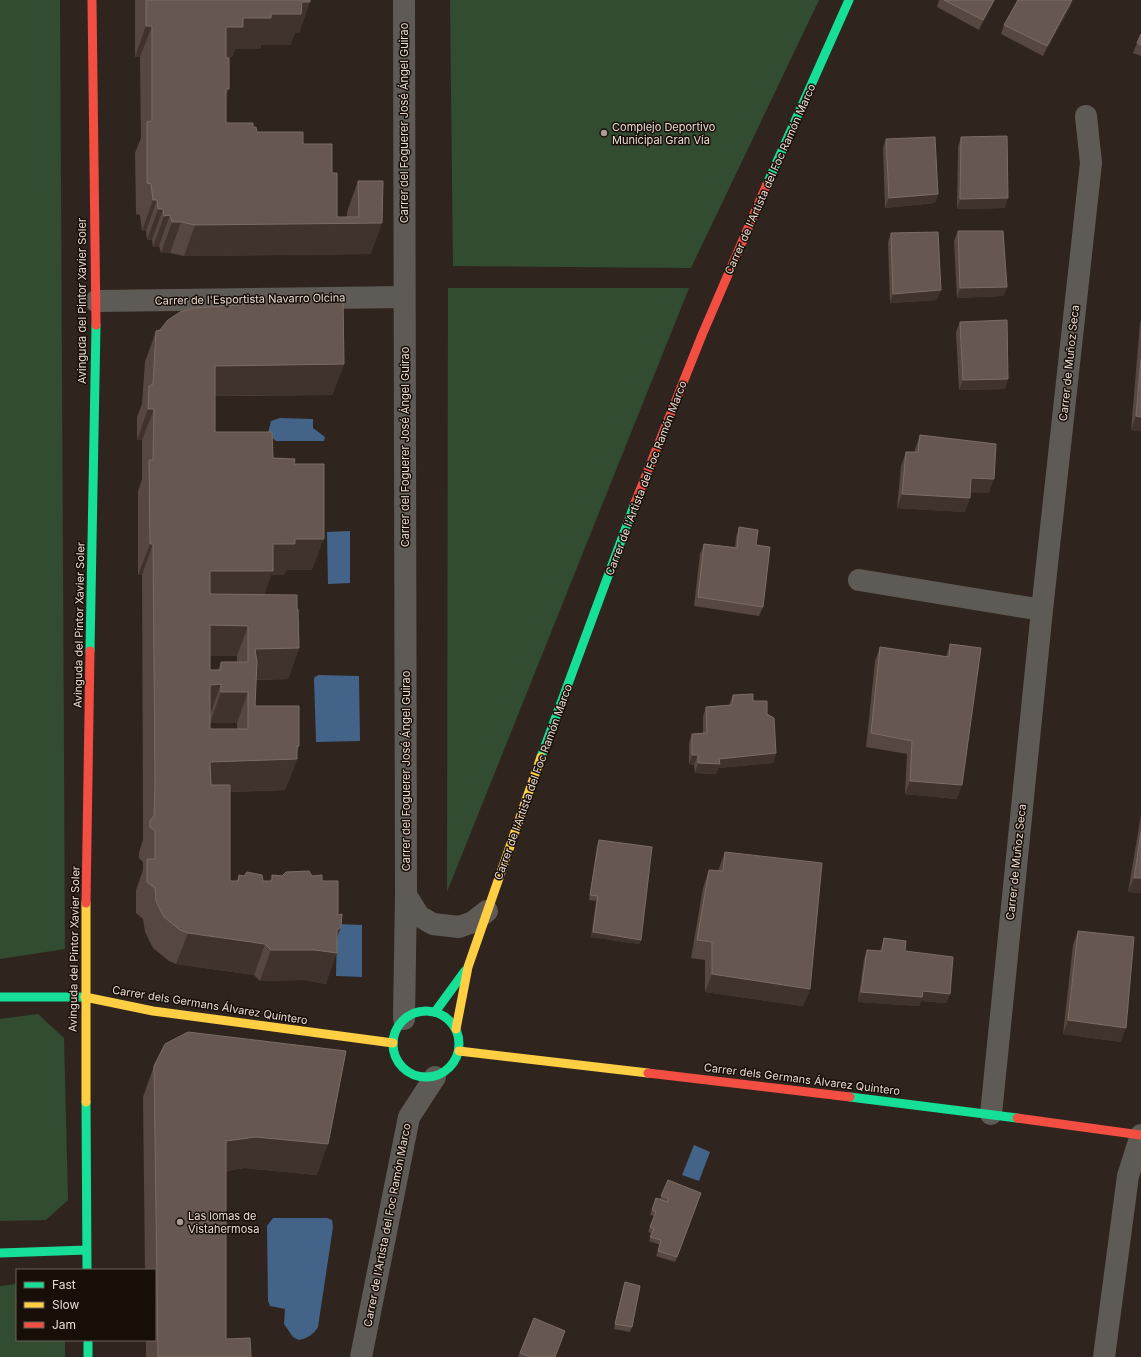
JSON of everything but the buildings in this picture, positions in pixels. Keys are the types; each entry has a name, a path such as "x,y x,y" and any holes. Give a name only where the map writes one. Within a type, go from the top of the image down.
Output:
{"street":[{"name":"Avinguda del Pintor Xavier Soler","path":"87,1269 85,997 96,301 92,0"},
{"name":"Carrer del Foguerer José Ángel Guirao","path":"404,0 406,894 404,1019"},
{"name":"Carrer de l'Artista del Foc Ramón Marco","path":"456,1029 468,967 598,601 682,383 761,197 849,0"},
{"name":"Carrer de Muñoz Seca","path":"991,1114 1042,610 1090,163 1086,116"},
{"name":"Carrer de l'Esportista Navarro Olcina","path":"96,301 404,297"},
{"path":"859,580 1042,610"},
{"path":"406,894 419,916 433,924 459,927 474,922 488,911"},
{"name":"Carrer de l'Artista del Foc Ramón Marco","path":"435,1012 468,967"},
{"name":"Carrer dels Germans Álvarez Quintero","path":"0,997 85,997 153,1011 392,1043"},
{"path":"424,1011 435,1012 447,1018 456,1029 459,1040 459,1051 455,1062 447,1071 435,1077 420,1077 405,1071 396,1058 392,1043 398,1025 404,1019 414,1013 424,1011"},
{"name":"Carrer dels Germans Álvarez Quintero","path":"459,1051 991,1114 1141,1135"},
{"name":"Carrer de l'Artista del Foc Ramón Marco","path":"361,1357 409,1117 435,1077"},
{"path":"1104,1357 1128,1176 1141,1135"},
{"path":"0,1252 86,1250"},
{"path":"88,1341 88,1357"}],"green space":[{"path":"0,0 60,0 65,949 0,959"},
{"name":"Complejo Deportivo Municipal Gran Vía","path":"450,0 819,0 691,268 453,266"},
{"path":"448,288 689,288 447,892"},
{"path":"38,1014 64,1038 68,1200 46,1220 0,1221 0,1019"},
{"path":"16,1284 16,1341 65,1341 65,1357 0,1357 0,1286"}],"water":[{"path":"280,418 313,419 313,428 325,437 324,441 276,441 268,433 271,421"},
{"path":"350,531 350,583 328,584 327,532"},
{"path":"318,675 359,676 360,741 316,742 314,678"},
{"path":"337,924 362,925 362,977 336,976"},
{"path":"694,1145 710,1152 699,1181 682,1175"},
{"path":"273,1218 327,1218 332,1220 333,1227 318,1327 310,1336 299,1340 293,1337 284,1324 285,1309 270,1306 268,1301 267,1226"}],"traffic: fast":[{"path":"767,184 849,0"},
{"path":"90,651 96,325"},
{"path":"541,757 635,503"},
{"path":"435,1012 465,971"},
{"path":"0,997 85,997"},
{"path":"420,1011 432,1011 444,1016 454,1026 459,1038 459,1044 457,1057 444,1072 432,1077 420,1077 408,1072 398,1062 393,1050 393,1038 398,1026 408,1016 420,1011"},
{"path":"850,1097 1017,1118"},
{"path":"86,1102 87,1269"},
{"path":"0,1253 87,1250"},
{"path":"88,1341 88,1357"}],"traffic: slow":[{"path":"456,1029 468,967 541,757"},
{"path":"86,903 86,1102"},
{"path":"85,997 153,1011 393,1043"},
{"path":"459,1051 648,1073"}],"traffic: jam":[{"path":"92,0 96,325"},
{"path":"635,503 702,335 767,184"},
{"path":"86,903 90,651"},
{"path":"648,1073 850,1097"},
{"path":"1017,1118 1141,1135"}],"place":[{"name":"Complejo Deportivo Municipal Gran Vía","path":"604,133"},
{"name":"Las lomas de Vistahermosa","path":"180,1222"}]}
